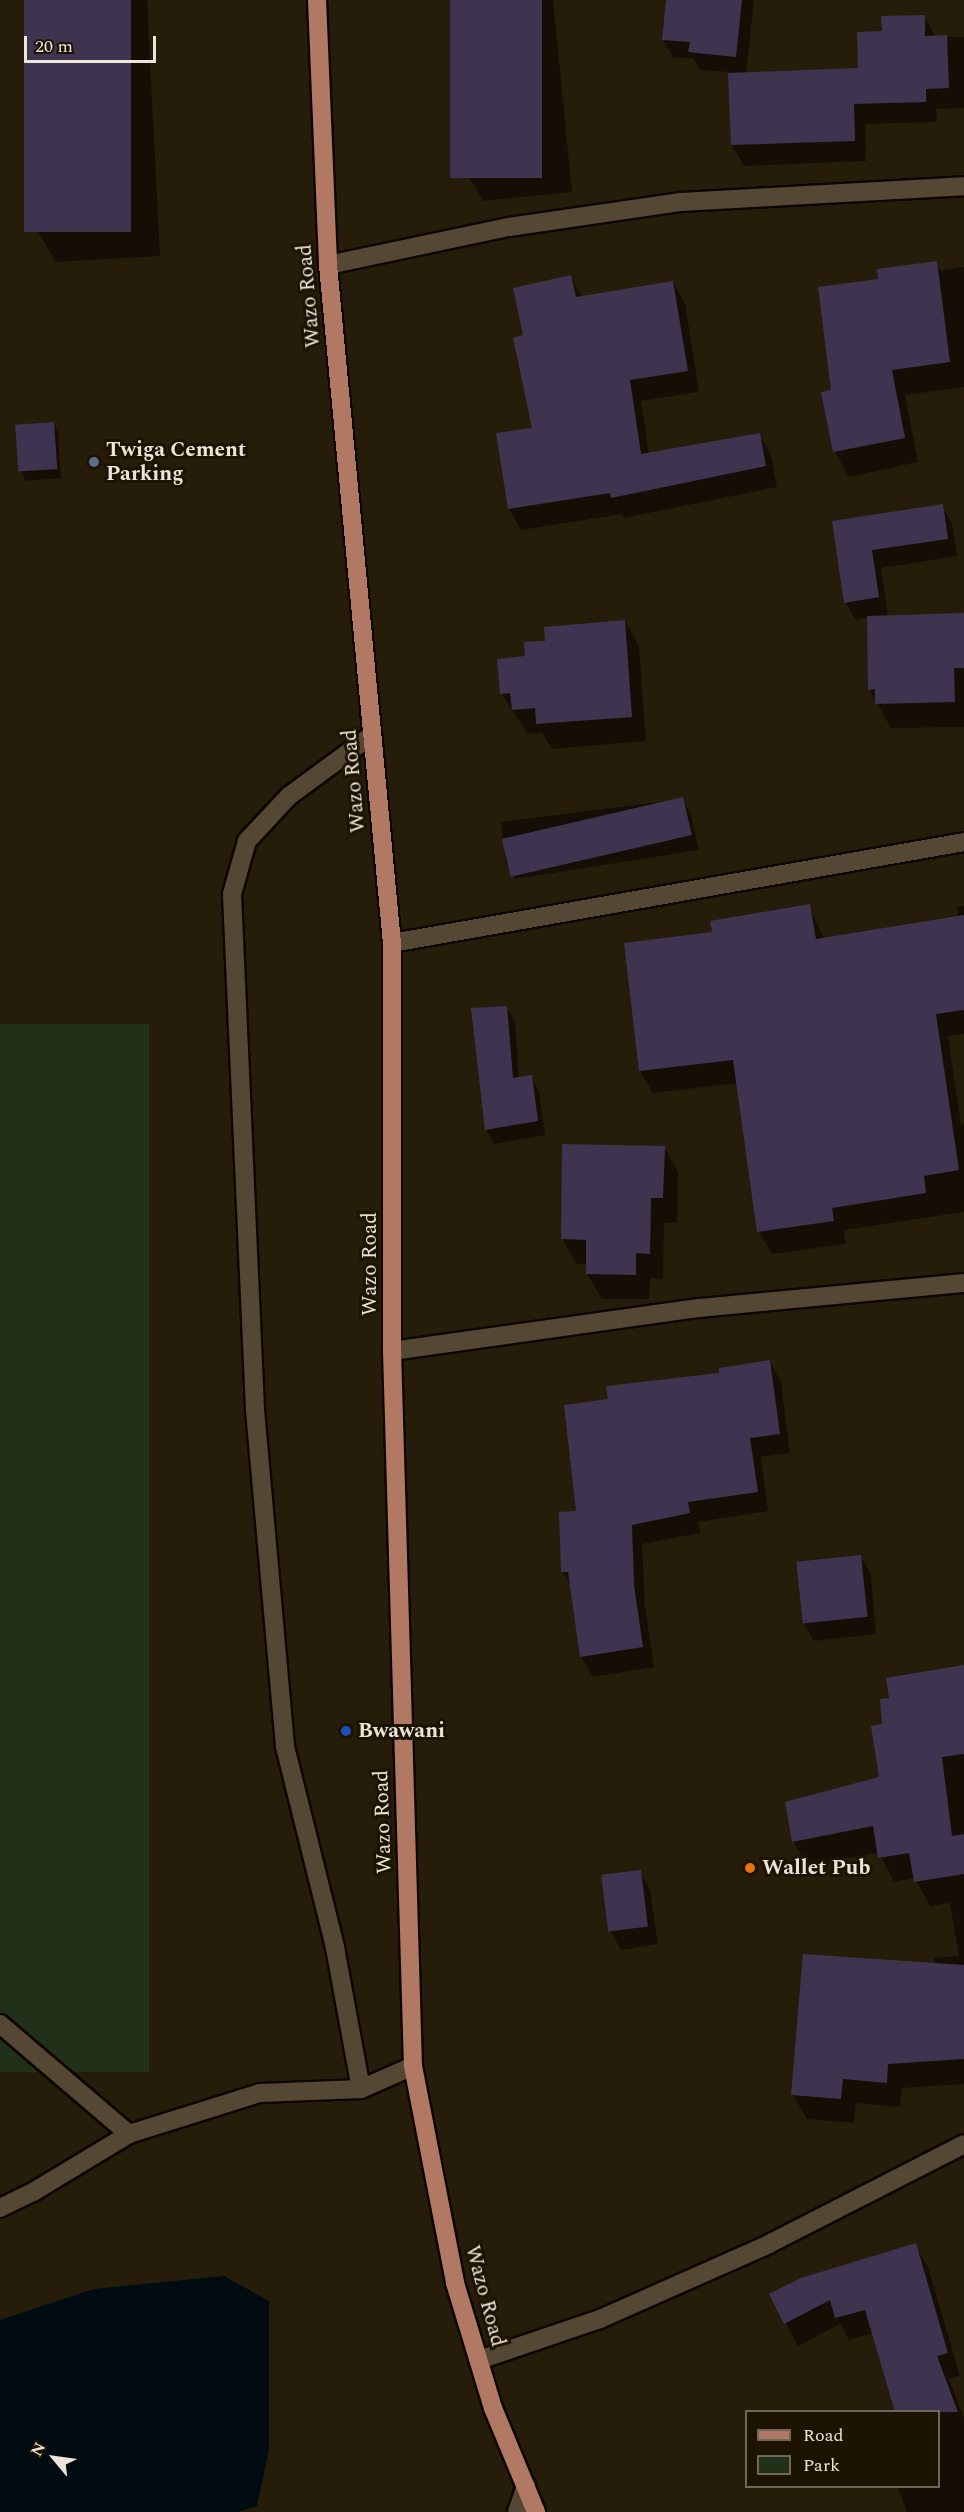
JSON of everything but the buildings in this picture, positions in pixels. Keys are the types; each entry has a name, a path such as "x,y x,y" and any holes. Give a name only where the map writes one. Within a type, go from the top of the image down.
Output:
{"main road":[{"name":"Wazo Road","path":"316,0 328,265 392,943 392,1350 413,2066 455,2283 493,2408 536,2512"}],"street":[{"path":"328,265 509,227 681,202 964,186"},
{"path":"361,2089 335,1947 285,1746 254,1398 232,894 247,841 289,796 372,735"},
{"path":"392,943 964,842"},
{"path":"392,1350 699,1308 964,1283"},
{"path":"0,2024 129,2134"},
{"path":"0,2208 33,2192 129,2134 260,2093 361,2089 413,2066"},
{"path":"479,2360 600,2319 769,2244 964,2144"},
{"path":"517,2512 525,2486"}],"green space":[{"path":"0,1024 149,1024 149,2072 0,2072"}],"shaded area":[{"path":"224,2276 269,2301 269,2449 257,2506 237,2512 0,2512 0,2320 94,2289"}],"place":[{"name":"Twiga Cement Parking","path":"94,462"},
{"name":"Bwawani","path":"346,1731"},
{"name":"Wallet Pub","path":"750,1868"}]}
